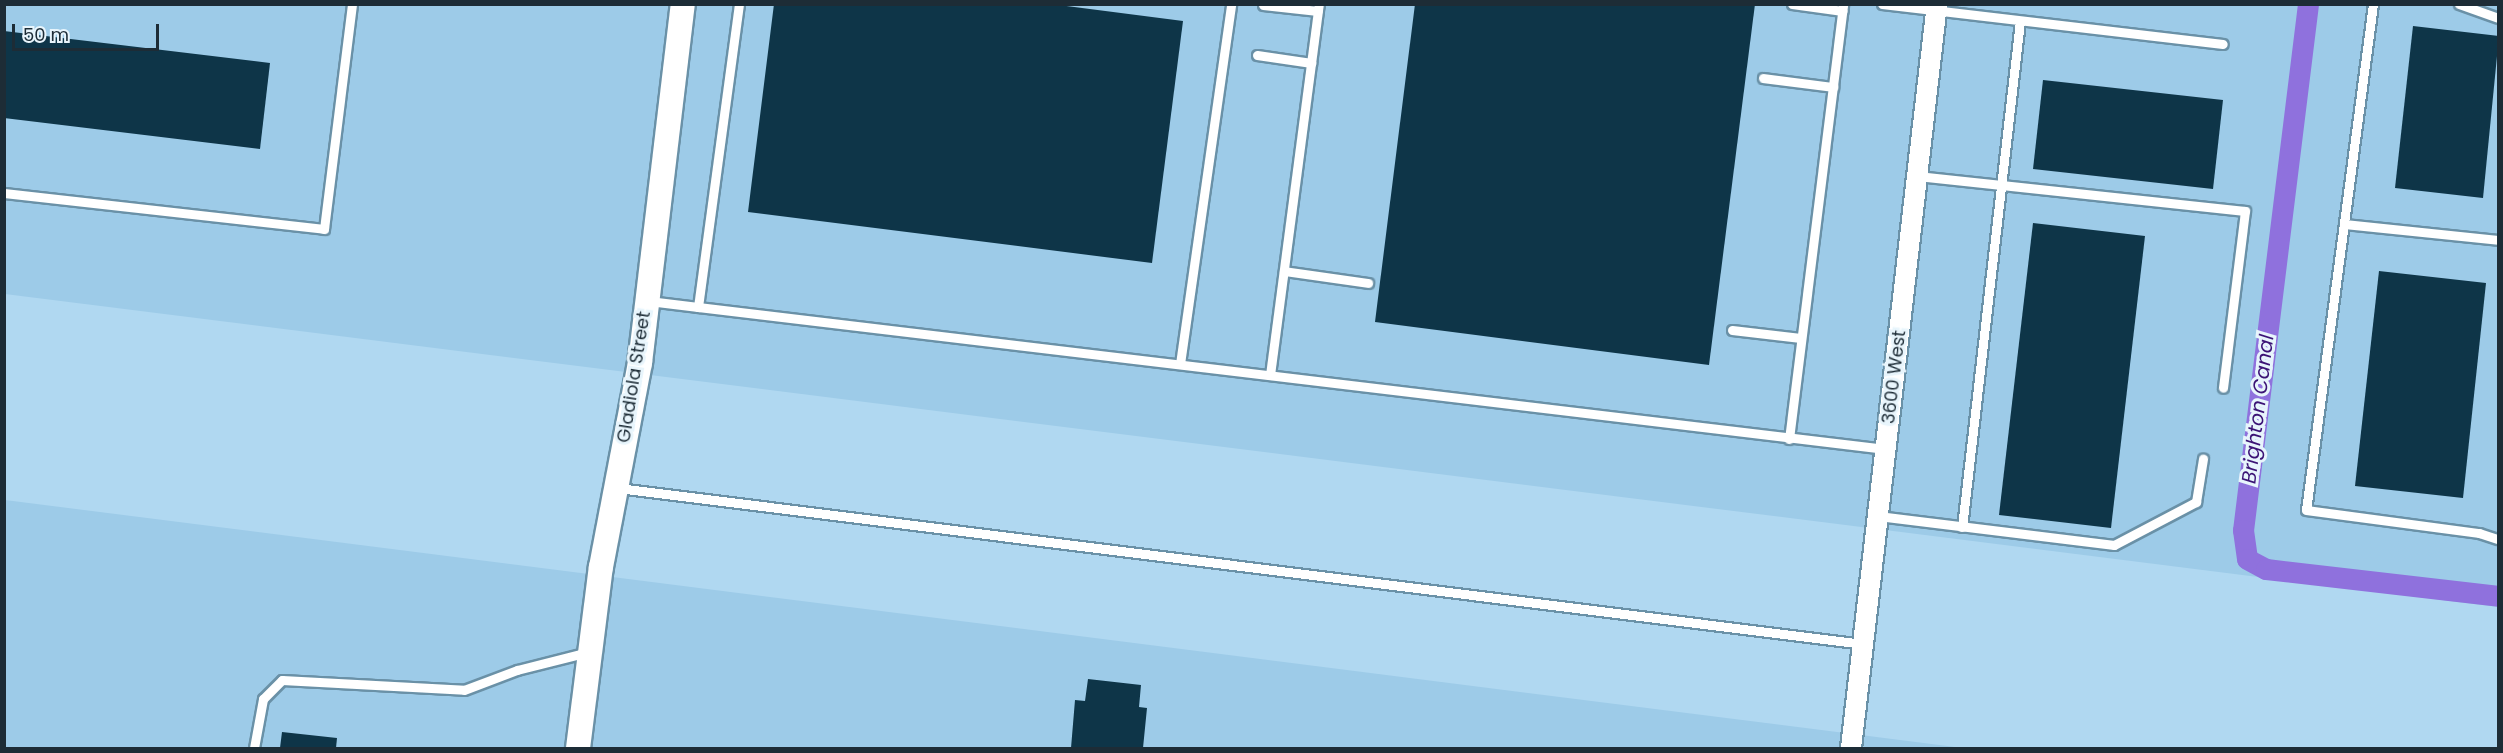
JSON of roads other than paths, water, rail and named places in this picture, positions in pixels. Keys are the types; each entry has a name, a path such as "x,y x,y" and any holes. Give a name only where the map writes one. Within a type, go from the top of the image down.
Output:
{"street":[{"name":"Gladiola Street","path":"578,748 615,487 640,363 683,4"},
{"name":"3600 West","path":"1851,748 1937,8"}],"lane":[{"path":"4,193 324,229 352,4"},
{"path":"698,307 739,4"},
{"path":"1180,364 1231,4"},
{"path":"1263,4 1318,8 1270,375"},
{"path":"1789,439 1843,8 1792,4"},
{"path":"1882,4 1937,8 2020,21 2223,44"},
{"path":"2373,4 2306,510 2479,533 2499,539"},
{"path":"2459,4 2499,18"},
{"path":"1962,527 1999,184 2020,21"},
{"path":"1257,55 1311,63"},
{"path":"1763,78 1833,87"},
{"path":"1917,176 2245,211 2223,388"},
{"path":"2344,224 2499,240"},
{"path":"1284,271 1368,284"},
{"path":"647,301 1886,449"},
{"path":"1732,330 1801,338"},
{"path":"1878,516 2114,545 2196,502 2203,459"},
{"path":"615,487 1863,644"},
{"path":"254,748 263,699 282,680 464,690 517,670 590,651"}],"waterway":[{"name":"Brighton Canal","path":"2308,4 2243,530 2247,559 2266,569 2498,596"}]}
